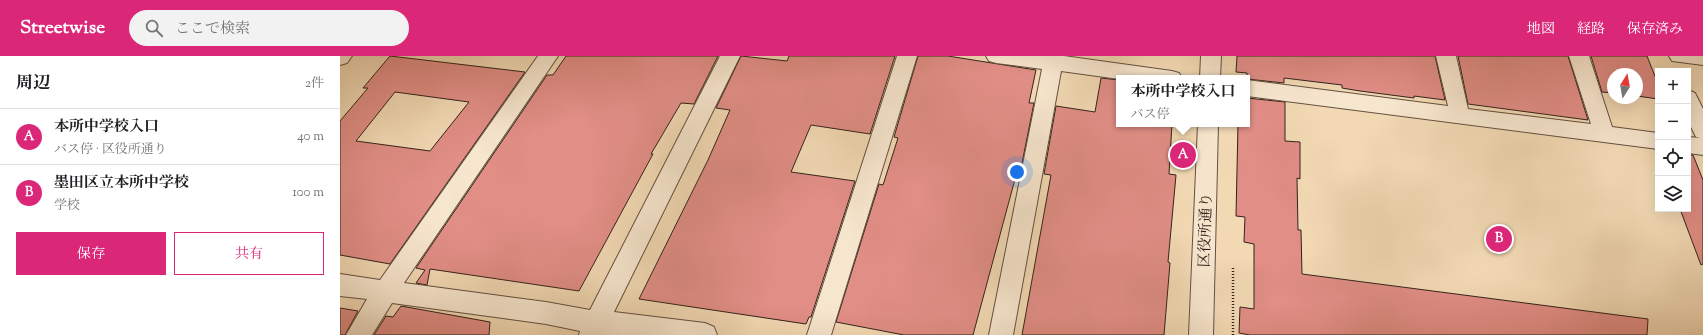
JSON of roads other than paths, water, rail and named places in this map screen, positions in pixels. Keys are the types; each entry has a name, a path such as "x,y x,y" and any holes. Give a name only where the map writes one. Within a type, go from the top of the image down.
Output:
{"street":[{"path":"358,335 385,292 548,56"},
{"path":"593,329 730,56"},
{"path":"819,335 908,56"},
{"path":"996,56 1053,60 1152,75"},
{"path":"1210,75 1211,56"},
{"path":"1446,56 1460,116"},
{"path":"1579,56 1604,134"},
{"path":"1668,56 1674,68"},
{"path":"1679,56 1703,58"},
{"path":"1001,335 1053,60"},
{"path":"1250,88 1655,141"},
{"path":"1691,104 1703,131"},
{"name":"区役所通り","path":"1201,335 1208,127"},
{"path":"1691,145 1703,147"},
{"path":"340,286 546,313 593,329 620,324 705,335"}],"place":[{"name":"本所中学校入口","path":"1183,155"},
{"name":"墨田区立本所中学校","path":"1499,239"}]}
